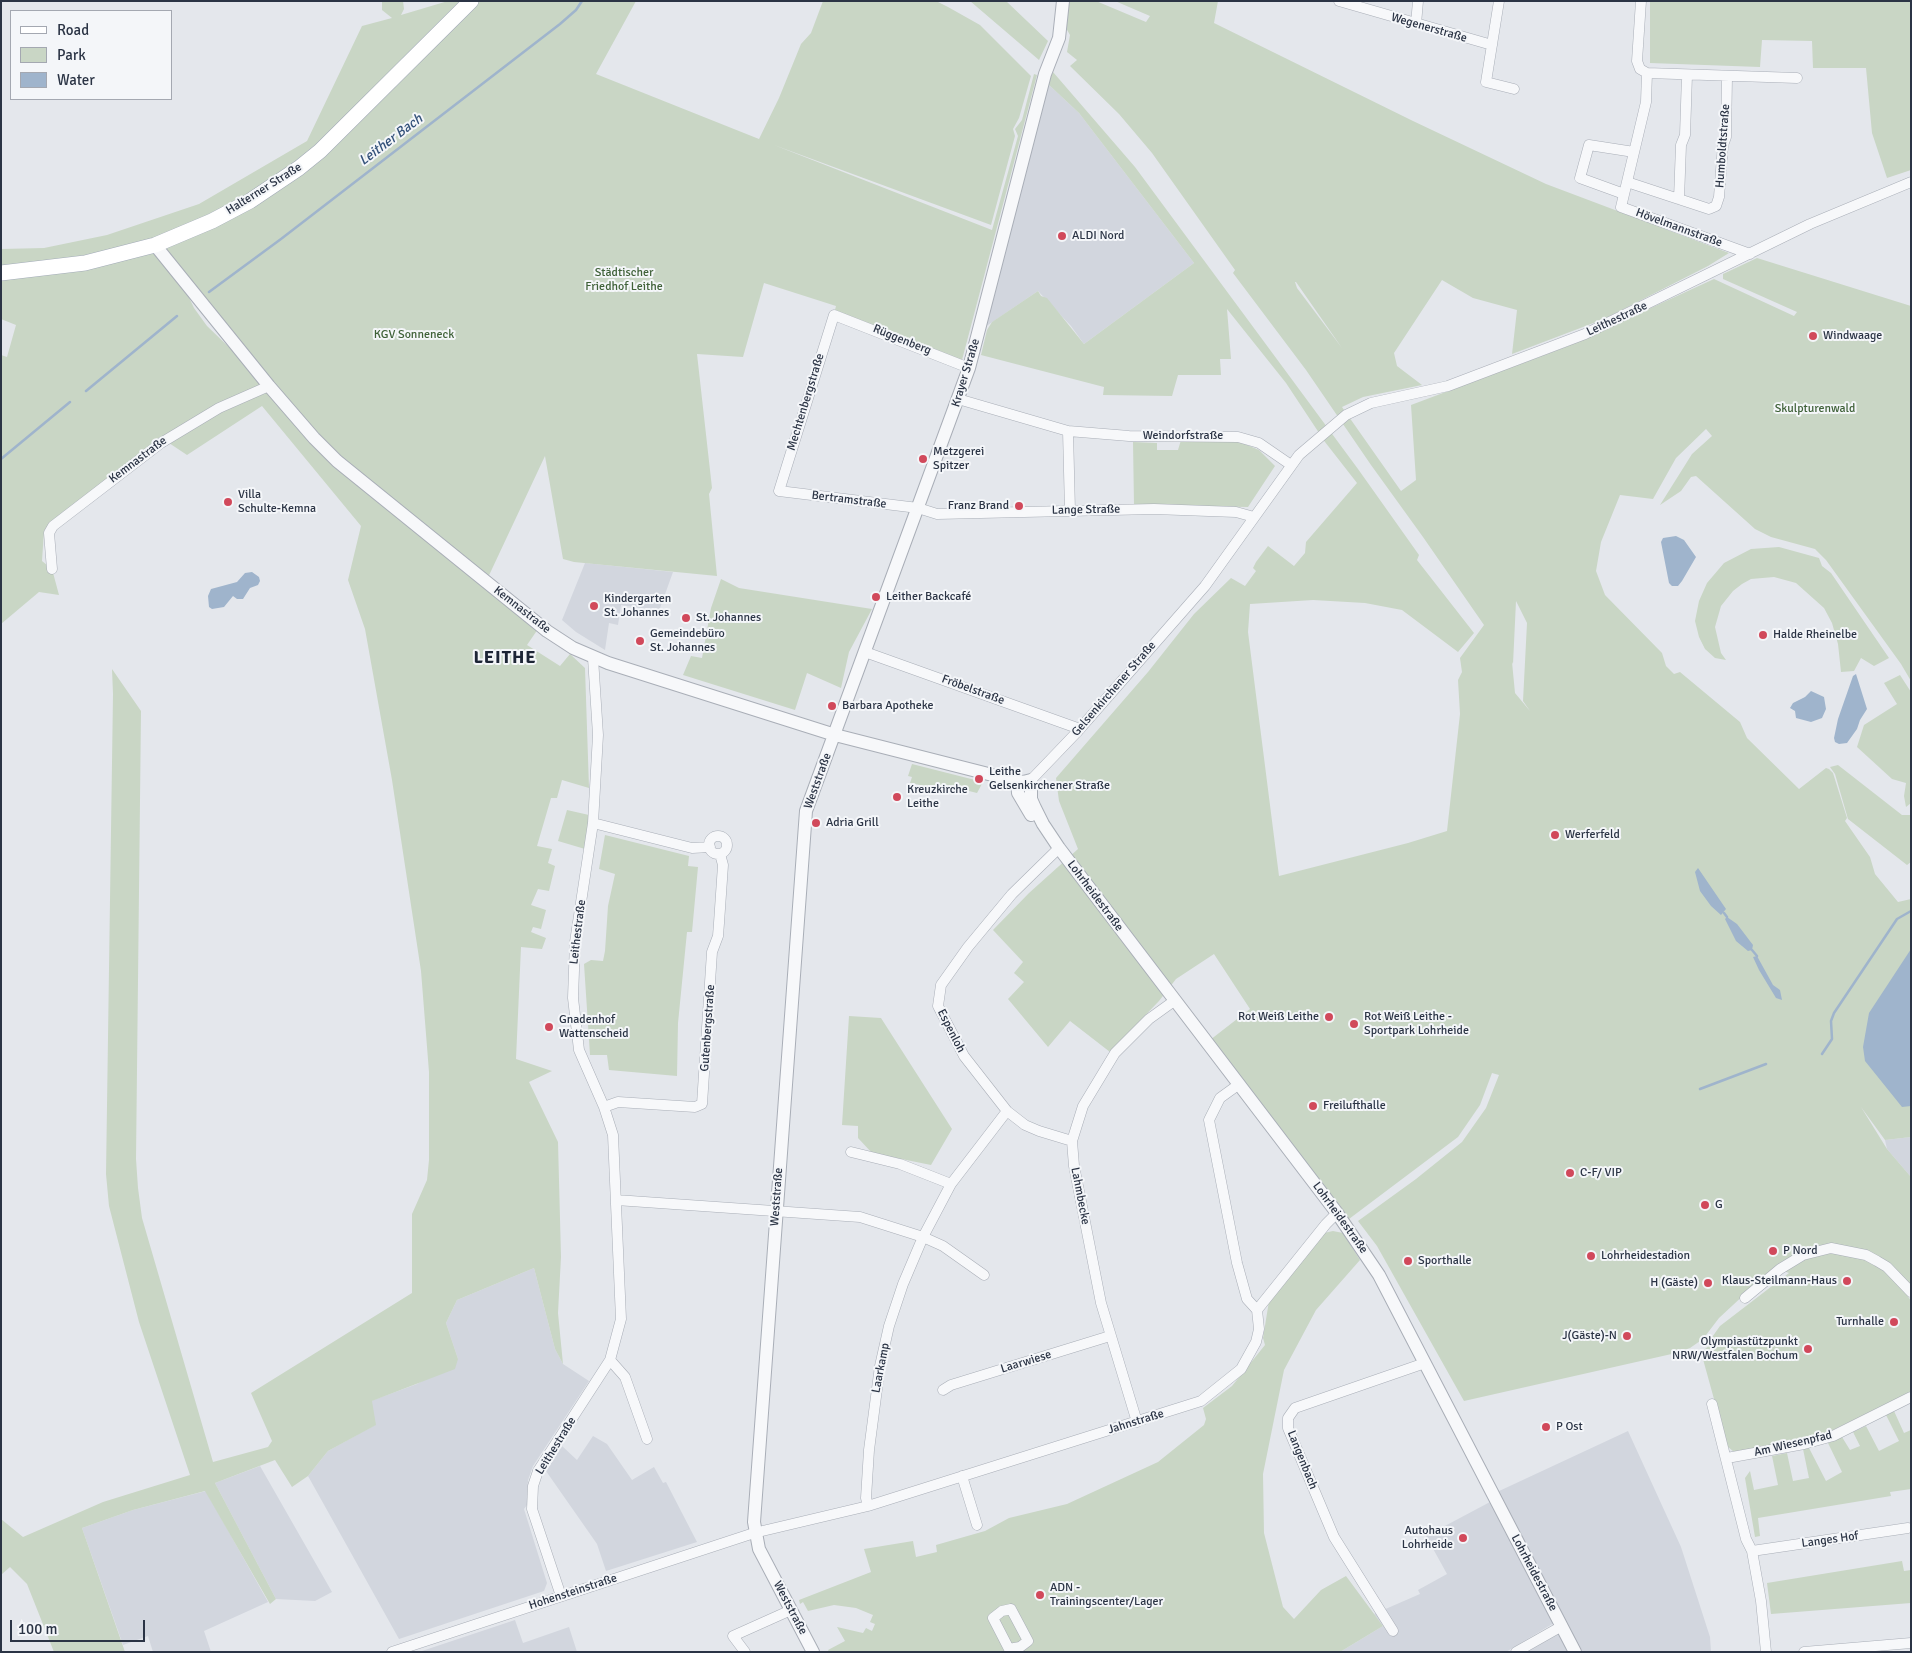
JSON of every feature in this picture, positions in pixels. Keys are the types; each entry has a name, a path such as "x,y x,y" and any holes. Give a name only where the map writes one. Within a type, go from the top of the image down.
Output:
{"main road":[{"name":"Halterner Straße","path":"1,273 77,264 155,245 235,209 299,168 370,103 471,1"}],"street":[{"name":"Krayer Straße","path":"835,735 969,368 1045,74 1059,38 1063,1"},
{"name":"Wegenerstraße","path":"1339,1 1492,45"},
{"path":"1416,24 1418,1"},
{"path":"1499,1 1486,82 1514,89"},
{"name":"Hövelmannstraße","path":"1641,1 1638,61 1640,69 1647,73 1646,102 1621,207 1750,254"},
{"path":"1647,73 1797,78"},
{"path":"1679,199 1681,145 1685,135 1687,75"},
{"name":"Humboldtstraße","path":"1627,182 1709,209 1719,202 1723,145 1726,137 1727,77"},
{"name":"Hövelmannstraße","path":"1624,194 1580,178 1590,145 1634,152"},
{"name":"Leithestraße","path":"1318,436 1354,409 1371,403 1448,386 1579,337 1642,308 1810,224 1911,182"},
{"name":"Kemnastraße","path":"155,245 269,386 314,438 337,461 547,631 593,658 835,735"},
{"name":"Rüggenberg","path":"834,315 969,368"},
{"name":"Mechtenbergstraße","path":"779,491 834,315"},
{"name":"Kemnastraße","path":"52,569 49,534 53,526 179,431 219,408 269,386"},
{"name":"Weindorfstraße","path":"958,399 1068,431 1129,436 1238,437 1259,442 1291,465"},
{"path":"1068,431 1070,511"},
{"name":"Gelsenkirchener Straße","path":"1030,780 1080,729 1205,586 1291,465 1318,436"},
{"name":"Bertramstraße","path":"779,491 918,508"},
{"name":"Lange Straße","path":"918,508 937,514 1170,509 1236,512 1254,517"},
{"name":"Fröbelstraße","path":"865,652 1080,729"},
{"name":"Leithestraße","path":"561,1596 532,1509 533,1486 538,1471 610,1360 621,1320 613,1135 604,1107 579,1050 573,998 575,942 593,823 598,735 593,658"},
{"path":"835,735 1018,781 1030,780"},
{"name":"Weststraße","path":"813,1652 761,1554 754,1533 806,811 835,735"},
{"name":"Lohrheidestraße","path":"1030,780 1032,799 1043,824 1059,848 1337,1213 1379,1275 1575,1652"},
{"name":"Lohrheidestraße","path":"1018,781 1018,793 1023,802 1034,820 1043,824"},
{"name":"Gutenbergstraße","path":"593,823 692,848 710,847 712,839 719,836 723,837 727,846 720,854 723,865 719,923 718,936 712,952 702,1104 696,1107 618,1102 604,1107"},
{"path":"710,847 713,852 720,854"},
{"name":"Espenloh","path":"1059,848 1012,894 968,947 941,985 937,998 940,1012 964,1056 1007,1111 1025,1125 1039,1132 1072,1141"},
{"name":"Lahmbecke","path":"1137,1422 1110,1336 1074,1166 1072,1141 1083,1106 1115,1053 1149,1019 1174,1001"},
{"name":"Jahnstraße","path":"754,1533 868,1506 1137,1422 1200,1402 1225,1384 1241,1369 1256,1342 1259,1329 1256,1310 1247,1299 1237,1263 1209,1120 1220,1098 1238,1085"},
{"name":"Laarkamp","path":"868,1506 866,1498 869,1450 880,1366 889,1326 903,1284 923,1237 951,1184 1007,1111"},
{"path":"851,1152 900,1164 951,1184"},
{"path":"616,1200 860,1217 923,1237 953,1252 984,1275"},
{"path":"1256,1310 1337,1213"},
{"path":"1745,1298 1780,1269 1803,1255 1819,1249 1831,1248 1866,1255 1877,1260 1887,1266 1911,1292"},
{"name":"Laarwiese","path":"943,1390 951,1385 1110,1336"},
{"path":"610,1360 625,1378 647,1439"},
{"name":"Langenbach","path":"1393,1631 1334,1537 1288,1428 1288,1418 1295,1408 1425,1363"},
{"name":"Am Wiesenpfad","path":"1727,1458 1804,1444 1833,1436 1911,1398"},
{"path":"1712,1404 1746,1540 1752,1551 1761,1601 1766,1652"},
{"path":"962,1476 977,1525"},
{"name":"Langes Hof","path":"1752,1551 1908,1528"},
{"name":"Hohensteinstraße","path":"392,1652 754,1533"},
{"path":"745,1652 734,1636 791,1610"},
{"path":"1516,1652 1562,1626"},
{"path":"1804,1652 1911,1643"}],"shaded area":[{"path":"1048,84 1079,113 1194,263 1084,344 1071,326 1038,291 985,327"},
{"name":"Kindergarten St. Johannes","path":"585,563 673,572 659,611 621,605 618,625 609,623 605,650 576,632 562,620"},
{"path":"1911,1137 1911,1177 1887,1149 1885,1140"},
{"path":"534,1268 555,1349 563,1364 589,1381 533,1466 528,1480 527,1505 524,1509 547,1583 544,1591 399,1639 308,1476 328,1451 375,1425 371,1401 417,1384 458,1359 446,1323 457,1300"},
{"path":"1628,1431 1681,1547 1710,1637 1711,1652 1580,1652 1497,1492"},
{"path":"593,1436 607,1444 632,1480 654,1467 663,1483 666,1482 697,1542 606,1571 597,1544 546,1471 562,1446 577,1460"},
{"path":"260,1466 332,1592 315,1601 276,1599 215,1483"},
{"path":"206,1491 268,1602 204,1631 211,1652 153,1652 148,1636 123,1645 82,1528 133,1510"},
{"path":"1490,1502 1554,1623 1506,1652 1340,1652 1383,1626 1374,1614 1420,1594 1418,1590 1447,1574 1426,1536"},
{"path":"515,1620 523,1643 569,1627 577,1652 419,1652"},
{"path":"1559,1632 1570,1652 1525,1652"}],"green space":[{"path":"382,1 403,1 404,9 401,15 448,1 467,1 298,167 170,237 296,172 473,1 636,1 596,74 759,139 779,98 801,44 811,33 823,1 936,1 980,25 1031,76 1019,118 1013,129 1015,136 991,225 774,145 992,230 1018,136 1015,129 1022,120 1034,74 1037,75 962,360 835,310 836,306 764,283 743,357 697,354 712,488 709,494 717,576 574,562 563,559 545,456 484,586 538,629 527,645 560,666 570,654 585,668 589,788 562,780 557,798 551,798 537,846 552,849 548,863 555,866 549,891 538,889 531,905 546,910 541,929 533,927 531,932 546,938 542,949 521,947 516,1059 552,1071 529,1082 558,1142 561,1257 558,1313 563,1364 555,1349 534,1268 457,1300 446,1323 458,1359 455,1369 372,1401 376,1425 328,1451 308,1476 292,1487 275,1460 215,1483 276,1599 270,1604 205,1491 133,1510 82,1528 125,1652 54,1652 27,1584 10,1567 1,1575 1,1519 23,1537 103,1502 190,1475 139,1322 109,1206 106,1174 112,669 141,711 136,1159 138,1188 142,1218 213,1462 268,1447 272,1441 251,1393 412,1293 412,1214 427,1180 429,1160 429,1072 421,971 392,780 365,629 348,580 361,526 262,406 187,455 160,437 44,531 42,561 52,569 59,595 39,592 1,624 1,355 7,357 16,325 1,319 1,249 44,248 107,235 199,204 307,141 362,26 392,18 382,10","holes":["156,245 262,379 207,326 194,308 177,272"]},
{"path":"970,1 1006,1 1048,41 1039,60"},
{"name":"Skulpturenwald","path":"1069,1 1096,1 1146,22 1150,16 1115,1 1218,1 1214,23 1546,184 1729,253 1708,266 1604,319 1512,354 1517,310 1473,298 1442,280 1394,353 1397,366 1422,385 1363,397 1342,407 1401,491 1416,480 1411,405 1568,346 1714,279 1794,316 1797,312 1723,279 1723,274 1757,258 1911,306 1911,681 1901,664 1826,560 1815,549 1771,537 1755,529 1696,476 1691,477 1681,491 1660,505 1692,454 1712,436 1706,429 1676,458 1653,499 1620,495 1601,542 1596,571 1605,595 1662,653 1666,666 1674,674 1680,672 1740,722 1747,738 1799,789 1826,768 1833,773 1847,818 1845,821 1870,857 1875,874 1898,902 1911,899 1911,1137 1885,1140 1861,1107 1887,1149 1911,1177 1911,1288 1889,1266 1831,1246 1760,1280 1719,1318 1703,1339 1690,1348 1676,1353 1464,1401 1377,1246 1358,1221 1416,1179 1462,1142 1486,1108 1499,1075 1492,1073 1480,1105 1458,1137 1349,1219 1210,1040 1250,1009 1214,954 1176,979 1159,1001 1110,1052 1070,1021 1048,1047 1008,999 1024,982 1014,973 1023,962 993,930 1029,893 1078,849 1059,801 1056,778 1148,672 1194,614 1231,578 1245,586 1256,571 1253,568 1256,562 1268,546 1294,566 1305,553 1306,542 1357,483 1325,442 1286,383 1227,309 1231,359 1220,359 1221,375 1178,375 1172,396 1103,395 1104,387 981,355 987,330 992,322 1038,291 1041,296 1047,298 1084,344 1194,263 1079,113 1048,84 1053,72 1135,167 1358,469 1419,555 1417,560 1474,633 1458,652 1402,610 1365,603 1313,600 1250,604 1248,632 1279,876 1408,843 1447,831 1460,714 1458,680 1462,672 1460,658 1484,625 1306,370 1233,273 1235,270 1152,153 1119,114 1070,66 1077,60 1067,52 1070,35 1066,28","holes":["1296,282 1342,348 1297,288","1516,601 1527,623 1523,701 1530,711 1515,693 1512,662 1513,664"]},
{"path":"1650,1 1911,1 1911,170 1887,178 1872,133 1866,68 1813,68 1812,41 1762,40 1760,67 1650,63"},
{"path":"1181,440 1240,442 1259,450 1275,466 1248,507 1134,505 1133,442 1157,443 1157,450 1178,450"},
{"path":"1779,547 1819,558 1822,566 1831,573 1889,658 1874,666 1861,658 1854,671 1841,672 1838,644 1832,623 1824,608 1796,583 1774,577 1751,579 1733,591 1721,606 1715,627 1721,653 1726,660 1715,658 1705,649 1699,637 1695,621 1699,601 1707,583 1724,563 1751,549"},
{"path":"721,579 739,588 872,609 849,652 841,688 807,673 795,710 683,675 691,656 702,658 711,608"},
{"path":"1900,675 1911,692 1911,803 1906,807 1904,796 1906,783 1892,779 1857,747 1864,725 1897,704 1884,683"},
{"path":"912,764 983,782 977,793 957,788 940,792 935,788 910,783 912,777 908,776"},
{"path":"1838,765 1902,815 1911,815 1911,862 1907,865 1848,819 1835,774 1830,767"},
{"path":"567,810 589,815 585,849 558,841"},
{"path":"605,835 689,856 688,866 698,867 692,932 687,932 678,1023 677,1076 609,1070 607,1055 590,1055 584,964 591,960 603,961 608,906 615,874 599,869"},
{"path":"849,1016 881,1018 952,1129 931,1165 872,1153 858,1138 858,1126 842,1125"},
{"path":"1333,1231 1343,1233 1360,1260 1316,1310 1284,1370 1263,1474 1264,1533 1283,1607 1294,1619 1321,1590 1346,1576 1383,1626 1340,1652 829,1652 828,1650 845,1641 837,1627 863,1633 866,1628 872,1631 875,1624 870,1622 873,1615 856,1608 834,1605 808,1611 803,1602 800,1604 799,1600 871,1572 864,1549 913,1541 916,1557 937,1552 936,1545 985,1531 1009,1518 1067,1504 1158,1462 1204,1425 1206,1419 1203,1408 1232,1386 1265,1345 1263,1338 1269,1301 1324,1233"},
{"name":"Olympiastützpunkt NRW/Westfalen Bochum","path":"1820,1252 1866,1257 1898,1281 1911,1301 1911,1392 1831,1431 1799,1440 1734,1452 1727,1446 1701,1352 1709,1346 1710,1340 1720,1326 1789,1273 1781,1270"},
{"path":"1894,1411 1904,1433 1911,1430 1911,1489 1890,1492 1891,1496 1758,1518 1760,1536 1755,1537 1745,1478 1750,1471 1754,1490 1778,1485 1772,1456 1787,1453 1793,1481 1809,1478 1803,1449 1809,1448 1826,1481 1842,1472 1828,1443 1842,1437 1850,1450 1860,1446 1853,1432 1866,1426 1879,1451 1899,1441 1886,1415"},
{"path":"1902,1561 1904,1571 1911,1570 1911,1603 1771,1614 1767,1583"}],"water":[{"path":"1676,536 1684,540 1696,557 1678,586 1672,586 1669,583 1661,542 1663,538"},
{"path":"252,572 259,577 260,581 258,585 250,588 243,599 237,599 233,596 224,607 212,609 209,607 208,596 211,589 237,582 245,573"},
{"path":"1856,674 1867,709 1857,729 1847,743 1839,744 1835,742 1834,738 1838,719 1853,676"},
{"path":"1811,691 1824,697 1826,709 1822,718 1811,722 1796,718 1795,711 1790,708 1793,703 1805,697"},
{"path":"1698,868 1726,909 1721,915 1711,906 1700,891 1695,872"},
{"path":"1727,917 1737,924 1753,945 1752,950 1748,951 1736,941 1725,919"},
{"path":"1911,949 1911,1106 1902,1107 1865,1061 1863,1047 1869,1013"},
{"path":"1757,956 1773,985 1780,990 1782,1000 1776,998 1759,970 1753,957"}],"waterway":[{"name":"Leither Bach","path":"209,292 281,239 560,24 576,10 582,1"},
{"name":"Leither Bach","path":"86,391 177,316"},
{"name":"Leither Bach","path":"1,459 70,402"},
{"path":"1822,1054 1832,1039 1831,1021 1834,1013 1897,919 1911,911"},
{"path":"1724,913 1727,917"},
{"path":"1752,950 1757,956"},
{"path":"1700,1089 1766,1064"}],"place":[{"name":"ALDI Nord","path":"1062,236"},
{"name":"Windwaage","path":"1813,336"},
{"name":"Metzgerei Spitzer","path":"923,459"},
{"name":"Villa Schulte-Kemna","path":"228,502"},
{"name":"Franz Brand","path":"1019,506"},
{"name":"Leither Backcafé","path":"876,597"},
{"name":"Kindergarten St. Johannes","path":"594,606"},
{"name":"St. Johannes","path":"686,618"},
{"name":"Halde Rheinelbe","path":"1763,635"},
{"name":"Gemeindebüro St. Johannes","path":"640,641"},
{"name":"Barbara Apotheke","path":"832,706"},
{"name":"Leithe Gelsenkirchener Straße","path":"979,779"},
{"name":"Kreuzkirche Leithe","path":"897,797"},
{"name":"Adria Grill","path":"816,823"},
{"name":"Werferfeld","path":"1555,835"},
{"name":"Rot Weiß Leithe","path":"1329,1017"},
{"name":"Rot Weiß Leithe - Sportpark Lohrheide","path":"1354,1024"},
{"name":"Gnadenhof Wattenscheid","path":"549,1027"},
{"name":"Freilufthalle","path":"1313,1106"},
{"name":"C-F/ VIP","path":"1570,1173"},
{"name":"G","path":"1705,1205"},
{"name":"P Nord","path":"1773,1251"},
{"name":"Lohrheidestadion","path":"1591,1256"},
{"name":"Sporthalle","path":"1408,1261"},
{"name":"Klaus-Steilmann-Haus","path":"1847,1281"},
{"name":"H (Gäste)","path":"1708,1283"},
{"name":"Turnhalle","path":"1894,1322"},
{"name":"J(Gäste)-N","path":"1627,1336"},
{"name":"Olympiastützpunkt NRW/Westfalen Bochum","path":"1808,1349"},
{"name":"P Ost","path":"1546,1427"},
{"name":"Autohaus Lohrheide","path":"1463,1538"},
{"name":"ADN - Trainingscenter/Lager","path":"1040,1595"}],"district":[{"name":"LEITHE","path":"505,658"}],"park label":[{"name":"Städtischer Friedhof Leithe","path":"624,280"},
{"name":"KGV Sonneneck","path":"414,335"}]}
